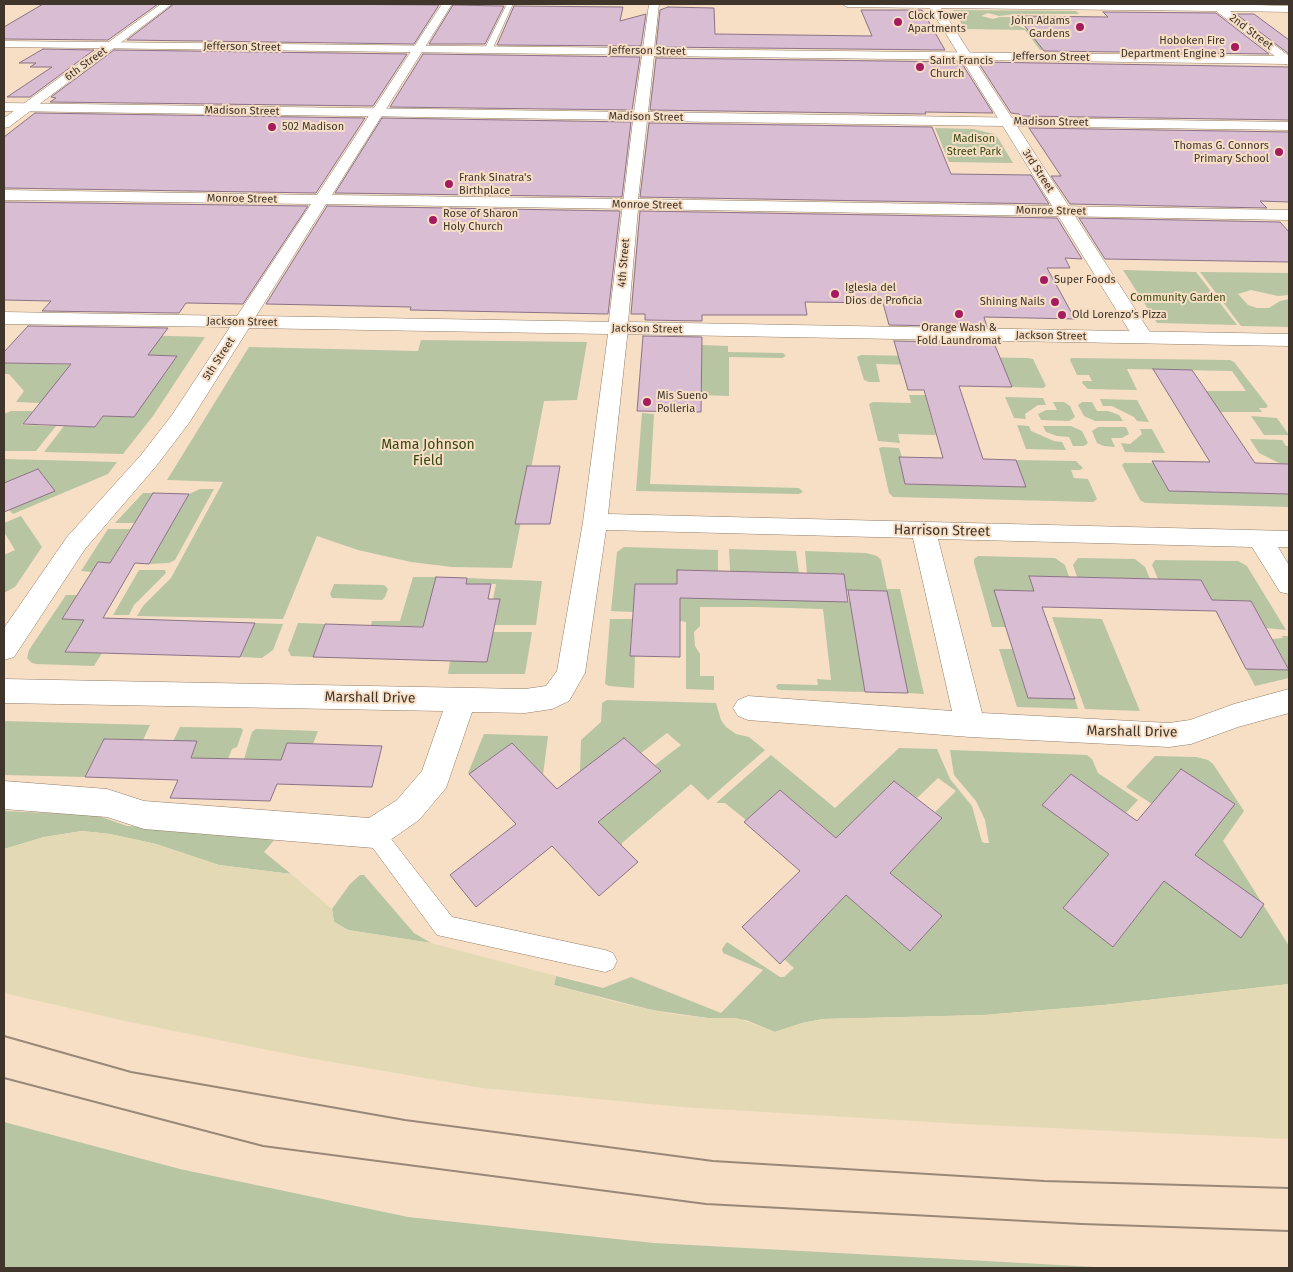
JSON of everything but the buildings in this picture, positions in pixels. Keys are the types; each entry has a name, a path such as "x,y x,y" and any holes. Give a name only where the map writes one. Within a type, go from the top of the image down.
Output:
{"street":[{"name":"6th Street","path":"4,124 167,4"},
{"name":"5th Street","path":"4,649 16,610 149,460 181,418 447,4"},
{"name":"4th Street","path":"594,522 618,328 630,204 654,4"},
{"path":"846,4 1216,6 1289,9"},
{"name":"3rd Street","path":"934,4 1006,122 1143,338"},
{"name":"2nd Street","path":"1216,6 1289,60"},
{"name":"Jefferson Street","path":"4,44 1289,60"},
{"name":"Madison Street","path":"4,107 1289,126"},
{"name":"Monroe Street","path":"4,195 1289,216"},
{"name":"Jackson Street","path":"4,318 1289,340"},
{"name":"Harrison Street","path":"594,522 1289,539"},
{"name":"Marshall Drive","path":"4,691 461,700 540,700 552,697 560,693 571,673 594,522"},
{"path":"923,530 970,725"},
{"path":"1259,538 1289,585"},
{"path":"4,795 107,803 144,815 374,833 408,810 435,778 461,700"},
{"name":"Marshall Drive","path":"748,708 970,725 1169,735 1191,732 1234,716 1289,701"}],"lane":[{"path":"488,50 510,4"},
{"path":"374,833 445,927 605,961"}],"green space":[{"path":"953,10 1076,11 1079,14 1015,14 999,16 988,13 981,16 993,19 1011,17 1019,26 1028,30 1044,50 1040,50 1025,30 965,29"},
{"name":"Madison Street Park","path":"935,128 973,129 994,134 1013,163 949,162"},
{"name":"Community Garden","path":"1123,270 1196,272 1237,325 1157,323"},
{"path":"1200,272 1289,273 1289,295 1278,296 1251,290 1238,294 1248,305 1257,308 1269,308 1280,301 1289,299 1289,327 1241,326"},
{"path":"136,335 205,337 153,416 123,454 44,452 64,426 95,427 103,416 134,416 177,356 148,355"},
{"name":"Mama Johnson Field","path":"421,340 587,342 577,400 544,401 512,568 452,567 411,562 358,550 317,536 283,619 137,616 143,606 171,578 223,482 167,480 249,347 418,351"},
{"path":"702,345 728,346 728,352 783,353 786,356 782,358 729,357 729,396 701,395"},
{"path":"861,355 1033,359 1046,386 1043,388 1012,387 1003,367 876,364 880,382 869,382 864,380 857,357"},
{"path":"1071,358 1230,360 1234,362 1268,406 1266,408 1259,408 1262,412 1220,412 1206,391 1246,391 1232,371 1127,369 1137,390 1088,389 1082,383 1083,381 1092,381 1089,375 1077,375 1070,360"},
{"path":"4,363 135,366 40,403 16,402 24,391 9,374 4,374"},
{"path":"909,395 925,395 936,435 898,434 900,443 878,441 869,404 873,402 911,403"},
{"path":"1005,397 1043,398 1046,405 1038,405 1025,414 1026,419 1014,418"},
{"path":"1100,399 1137,400 1149,422 1137,421 1134,417 1112,406 1103,406"},
{"path":"1053,402 1064,402 1070,406 1075,417 1069,421 1041,420 1038,414 1046,410 1057,410"},
{"path":"1082,402 1092,402 1097,411 1108,411 1119,415 1123,421 1095,421 1084,416 1078,405"},
{"path":"11,411 33,411 22,425 56,426 36,451 4,451 4,414"},
{"path":"642,413 654,414 650,484 799,488 803,492 799,494 636,491"},
{"path":"1251,416 1277,418 1289,435 1264,435"},
{"path":"1017,425 1029,426 1031,431 1054,441 1062,442 1066,450 1026,449"},
{"path":"1043,426 1071,426 1082,431 1088,443 1084,446 1073,446 1069,437 1057,436 1046,432"},
{"path":"1098,427 1126,427 1129,434 1122,438 1111,438 1115,447 1104,446 1097,443 1092,431"},
{"path":"1140,429 1152,429 1165,453 1125,452 1121,443 1130,444 1142,434"},
{"path":"1250,439 1282,440 1286,446 1289,446 1289,464 1279,463 1259,453"},
{"path":"879,448 899,448 905,484 1026,487 1015,460 1076,461 1083,468 1071,470 1074,478 1088,479 1097,499 1093,502 893,497 889,493"},
{"path":"4,459 117,462 108,474 13,514 9,510 54,491 38,469 4,483"},
{"path":"1124,463 1153,463 1169,491 1289,494 1289,507 1145,503 1140,500 1122,465"},
{"path":"200,489 214,489 175,560 169,563 149,564 189,494"},
{"path":"143,493 153,493 134,523 115,523"},
{"path":"21,516 42,547 15,587 4,593 4,555 15,550 4,532 4,523"},
{"path":"108,529 130,529 110,563 98,562 92,572 81,571"},
{"path":"624,547 718,550 718,571 678,570 677,584 635,584 633,612 611,611 617,552"},
{"path":"729,549 796,551 799,573 730,571"},
{"path":"805,551 866,553 877,556 881,560 887,589 900,589 924,694 908,693 887,591 846,590 844,574 807,573"},
{"path":"978,556 1055,558 1065,565 1069,577 1029,576 1034,591 995,590 1006,627 992,627 974,563 974,559"},
{"path":"1078,558 1135,559 1145,567 1150,579 1077,577 1073,565"},
{"path":"1155,560 1238,561 1247,566 1286,630 1266,628 1251,601 1212,600 1201,580 1158,579 1152,565"},
{"path":"139,570 165,570 166,573 134,605 129,615 113,615"},
{"path":"413,577 436,577 429,606 448,627 371,625 372,621 400,621"},
{"path":"467,578 542,581 536,625 495,625 500,600 493,599 496,584 466,584"},
{"path":"334,584 384,585 388,589 382,600 332,598 330,594"},
{"path":"66,595 77,595 62,619 84,620 65,652 102,653 94,666 36,664 27,658 29,650"},
{"path":"680,598 850,602 865,692 777,689 776,686 778,684 818,685 817,679 831,680 823,609 754,607 700,607 700,626 694,632 695,646 700,654 700,676 714,676 714,690 686,689 686,622 680,621"},
{"path":"1052,617 1102,619 1140,711 1085,709"},
{"path":"610,619 632,619 630,655 635,656 634,688 605,684"},
{"path":"255,623 283,624 273,650 262,658 240,657"},
{"path":"298,623 325,624 313,657 291,656 288,650"},
{"path":"493,632 532,632 525,674 448,674 450,661"},
{"path":"1282,636 1289,636 1289,669 1272,639 1283,638"},
{"path":"999,649 1012,649 1028,698 1075,699 1078,709 1017,707"},
{"path":"1246,669 1289,670 1289,678 1255,686"},
{"path":"607,700 716,703 721,720 726,727 736,734 749,737 765,750 708,800 691,784 622,843 622,846 598,822 661,771 655,765 681,745 667,733 641,753 624,738 580,772 581,740 601,722 602,703"},
{"path":"4,721 150,725 143,740 104,739 85,777 4,775"},
{"path":"180,727 241,728 243,730 237,747 232,749 228,759 191,758 197,742 173,741"},
{"path":"256,729 318,731 313,744 281,760 244,759 252,732"},
{"path":"484,734 548,736 543,775 512,743 469,774"},
{"path":"899,748 937,749 950,779 972,806 982,842 985,843 989,843 985,820 976,801 954,775 950,750 1087,755 1092,759 1098,773 1138,800 1126,813 1071,774 1042,805 1109,854 1063,908 1113,947 1164,881 1195,855 1234,804 1181,769 1152,804 1126,787 1155,756 1196,757 1208,760 1213,764 1244,811 1223,841 1289,946 1289,984 1104,1005 984,1015 823,1019 802,1023 775,1032 746,1020 708,1018 652,1010 554,985 556,976 603,988 631,977 721,1013 763,970 723,953 722,949 727,942 780,977 784,977 794,968 784,959 846,895 910,951 942,916 890,873 942,818 935,812 956,791 938,778 917,798 894,781 836,838 780,790 746,820 725,803 716,803 771,755 835,808"},
{"path":"4,811 96,815 127,826 265,832 275,839 264,852 291,874 219,865 156,844 110,834 82,831 44,837 4,849"},
{"path":"360,875 364,875 414,933 431,943 348,930 334,922 332,909 350,884"},
{"path":"4,1122 180,1169 408,1217 654,1243 1114,1268 4,1268"}],"sand":[{"path":"82,831 110,834 156,844 219,865 291,874 332,909 334,922 348,930 431,943 556,976 554,985 616,1002 672,1014 708,1018 737,1018 775,1032 802,1023 823,1019 984,1015 1104,1005 1289,984 1289,1139 963,1124 682,1107 482,1088 303,1057 125,1021 4,993 4,849 44,837"}],"tram line":[{"path":"4,1036 131,1072 405,1120 713,1161 1044,1181 1289,1188"},
{"path":"4,1078 263,1146 706,1204 1082,1224 1289,1231"}],"place":[{"name":"Clock Tower Apartments","path":"898,22"},
{"name":"John Adams Gardens","path":"1080,27"},
{"name":"Hoboken Fire Department Engine 3","path":"1235,47"},
{"name":"Saint Francis Church","path":"920,67"},
{"name":"502 Madison","path":"272,127"},
{"name":"Thomas G. Connors Primary School","path":"1279,152"},
{"name":"Frank Sinatra's Birthplace","path":"449,184"},
{"name":"Rose of Sharon Holy Church","path":"433,220"},
{"name":"Super Foods","path":"1044,280"},
{"name":"Iglesia del Dios de Proficia","path":"835,294"},
{"name":"Shining Nails","path":"1055,302"},
{"name":"Orange Wash & Fold Laundromat","path":"959,314"},
{"name":"Old Lorenzo’s Pizza","path":"1062,315"},
{"name":"Mis Sueno Polleria","path":"647,402"}]}
